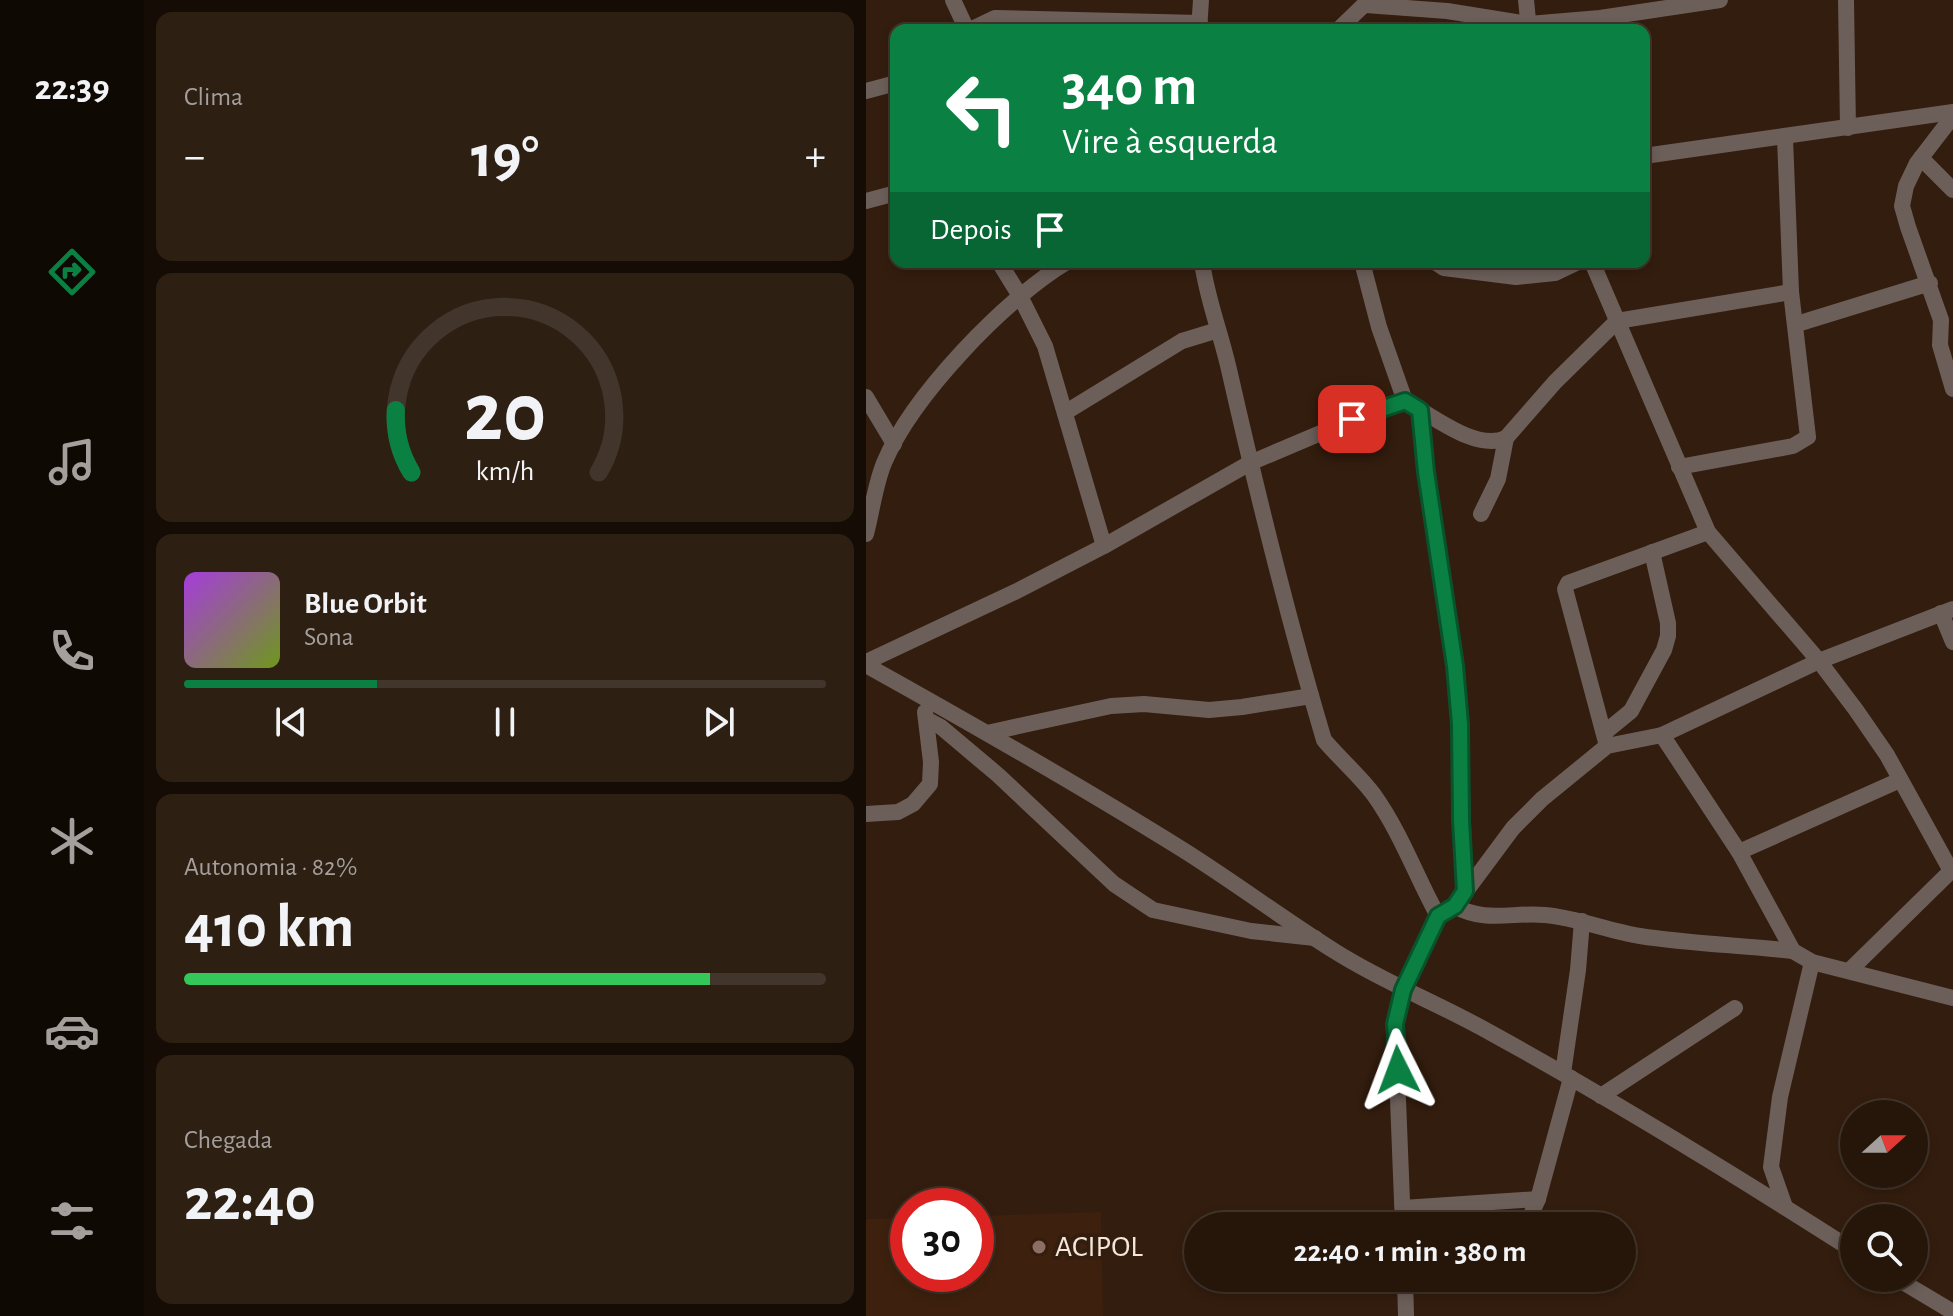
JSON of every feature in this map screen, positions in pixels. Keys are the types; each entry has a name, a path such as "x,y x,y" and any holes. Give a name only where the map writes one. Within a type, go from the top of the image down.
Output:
{"street":[{"path":"953,0 965,24"},
{"path":"1200,24 1201,0"},
{"path":"1526,0 1529,24"},
{"path":"1552,24 1720,0"},
{"path":"1846,0 1848,128"},
{"path":"1344,24 1368,2 1447,11 1514,24"},
{"path":"982,24 995,18 1149,24"},
{"path":"866,91 890,85"},
{"path":"1650,155 1953,114"},
{"path":"1953,114 1921,158 1906,186 1902,206 1930,283 1947,317 1940,345 1953,389"},
{"path":"1679,467 1793,446 1808,437 1791,292 1785,138"},
{"path":"1921,158 1953,190"},
{"path":"866,201 890,195"},
{"path":"1003,268 1045,346 1104,546"},
{"path":"866,534 883,465 905,422 964,351 1040,278 1057,268"},
{"path":"1203,268 1264,523 1324,740 1372,793 1401,838 1438,916"},
{"path":"1364,268 1379,327 1405,401 1481,442 1498,442 1506,438 1555,382 1617,321 1791,292"},
{"path":"1444,268 1516,277 1555,273 1565,268"},
{"path":"1595,268 1708,532 1819,661 1887,755 1952,870 1849,971"},
{"path":"1797,324 1930,283"},
{"path":"1066,412 1182,341 1218,330"},
{"path":"866,397 894,444"},
{"path":"866,664 1104,546 1250,463 1375,410 1405,401"},
{"path":"1420,410 1426,472 1455,666 1460,724 1465,891"},
{"path":"1481,514 1498,479 1506,438"},
{"path":"1605,740 1565,589 1575,579 1708,532"},
{"path":"1403,1212 1395,1024 1403,990 1438,916 1455,906 1513,828 1631,711 1664,650 1668,636 1668,623 1652,552"},
{"path":"1605,740 1662,735 1819,661 1947,611 1953,642"},
{"path":"866,664 1180,848 1315,938 1403,990 1487,1030 1567,1076 1749,1183 1840,1242"},
{"path":"866,814 898,812 913,804 930,784 931,762 921,695"},
{"path":"987,733 1111,706 1144,704 1209,710 1311,696"},
{"path":"926,719 941,727 998,775 1114,884 1153,910 1251,931 1315,938"},
{"path":"1662,735 1739,852 1793,951"},
{"path":"1739,852 1900,780"},
{"path":"1455,906 1469,914 1487,917 1542,915 1582,921 1646,937 1793,951 1812,962 1953,998"},
{"path":"1532,1212 1567,1076 1582,921"},
{"path":"1785,1207 1771,1167 1780,1097 1812,962"},
{"path":"1601,1096 1735,1008"},
{"path":"1749,1183 1771,1167"},
{"path":"1403,1208 1538,1199"},
{"path":"1405,1292 1406,1316"},
{"path":"1919,1292 1953,1312"}],"shaded area":[{"name":"ACIPOL","path":"1101,1212 1103,1316 866,1316 866,1219 890,1218 890,1292 994,1292 994,1215"}],"place":[{"name":"ACIPOL","path":"1039,1247"}],"route":[{"path":"1352,419 1405,401 1420,410 1460,724 1465,891 1455,906 1438,916 1403,990 1395,1024 1398,1070"}]}
